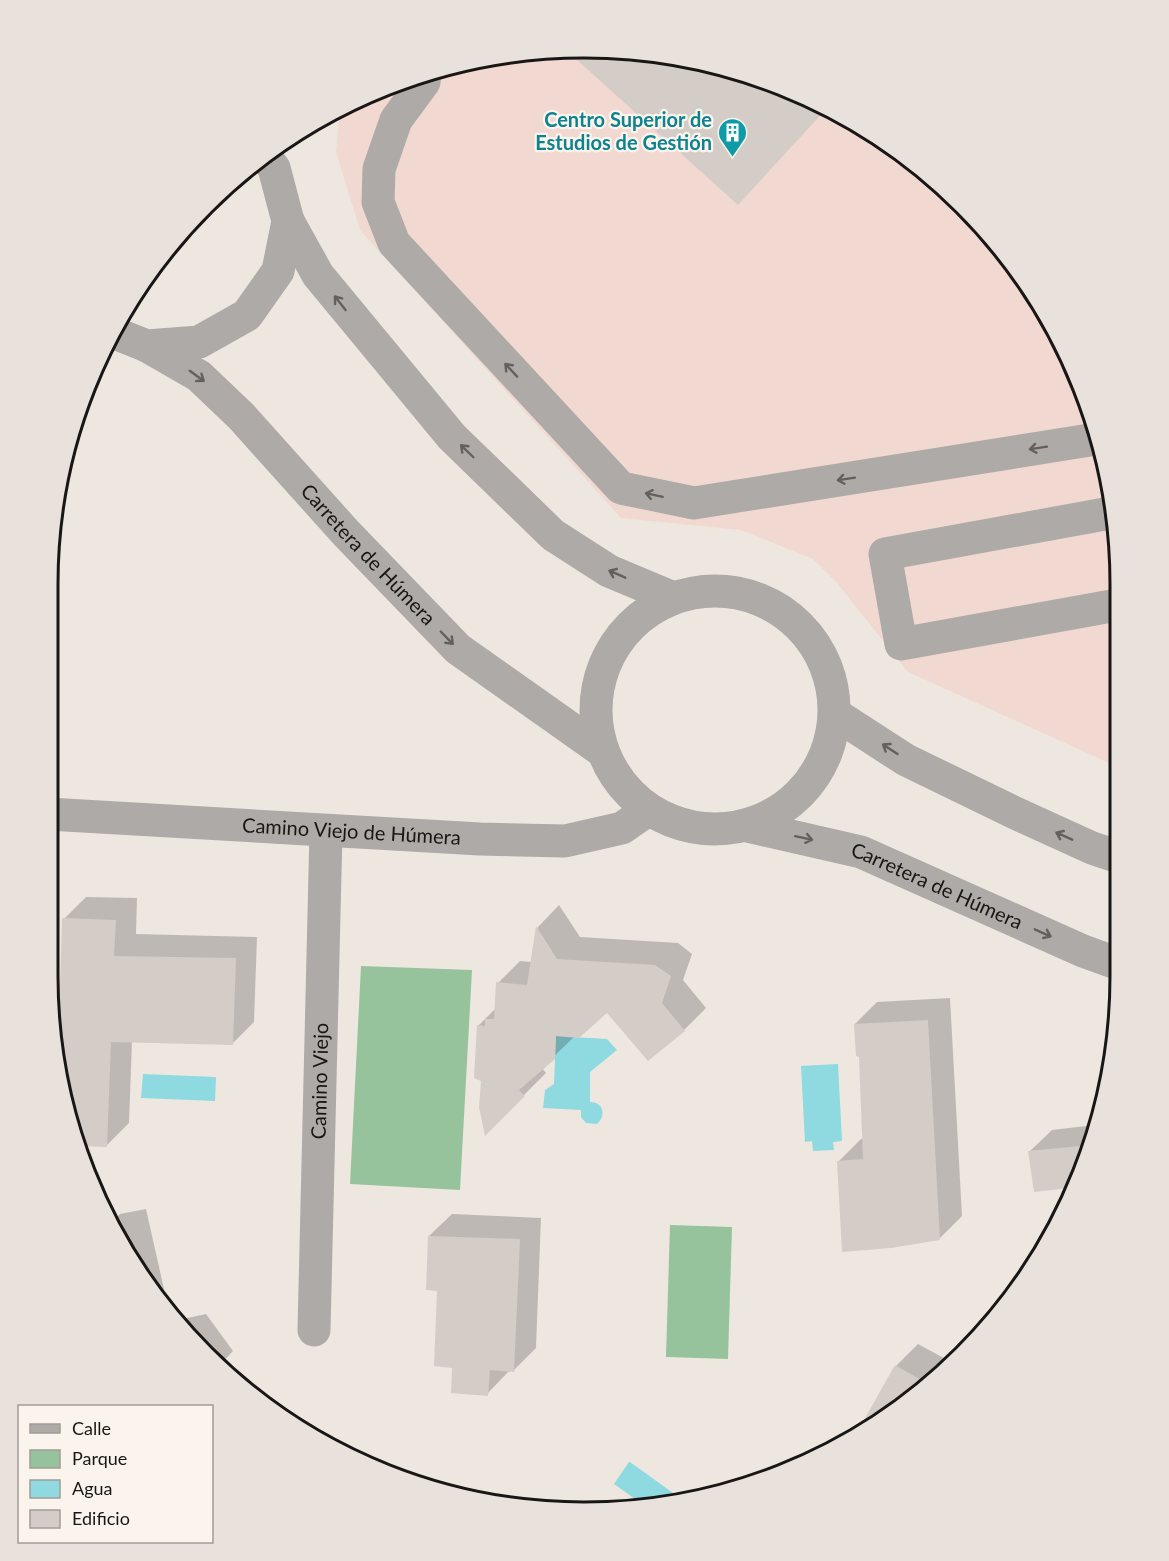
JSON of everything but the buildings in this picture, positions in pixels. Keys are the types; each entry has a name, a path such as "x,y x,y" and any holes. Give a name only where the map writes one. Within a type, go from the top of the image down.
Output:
{"street":[{"path":"423,84 396,120 379,169 378,202 393,243 621,488 694,503 1091,440"},
{"path":"270,163 274,168 288,221 318,275 452,437 554,535 609,571 671,597"},
{"path":"121,336 147,345 199,342 247,315 278,271 288,221"},
{"name":"Carretera de Húmera","path":"147,345 199,376 241,416 346,533 458,649 601,750"},
{"path":"1106,514 885,554 901,644 1110,606"},
{"path":"712,589 761,598 797,621 823,656 836,714 830,746 814,777 780,811 747,826 693,828 648,810 618,782 601,750 599,673 627,627 671,597 712,589"},
{"path":"836,714 906,760 1012,812 1110,854"},
{"name":"Camino Viejo de Húmera","path":"58,815 326,831 565,841 622,828 648,810"},
{"name":"Carretera de Húmera","path":"747,826 861,852 1083,951 1110,961"},
{"name":"Camino Viejo","path":"314,1330 326,831"}],"shaded area":[{"path":"584,58 653,63 721,76 754,86 848,129 905,167 956,213 1002,264 1040,322 1056,352 1083,415 1100,482 1109,550 1110,763 908,672 837,583 813,559 741,530 621,518 360,230 336,152 339,120 415,86 448,76 516,63"}],"green space":[{"path":"361,966 472,970 460,1190 350,1184"},
{"path":"670,1225 732,1227 728,1359 666,1357"}],"water":[{"path":"556,1036 607,1039 617,1050 590,1072 590,1102 598,1104 603,1113 597,1124 586,1123 581,1117 581,1110 543,1108 545,1090 554,1084"},
{"path":"838,1064 842,1141 833,1142 834,1150 813,1151 812,1141 805,1142 801,1066"},
{"path":"143,1074 216,1077 215,1101 141,1098"},
{"path":"630,1462 675,1494 636,1500 614,1484"}],"place":[{"name":"Centro Superior de Estudios de Gestión","path":"733,158"}]}
